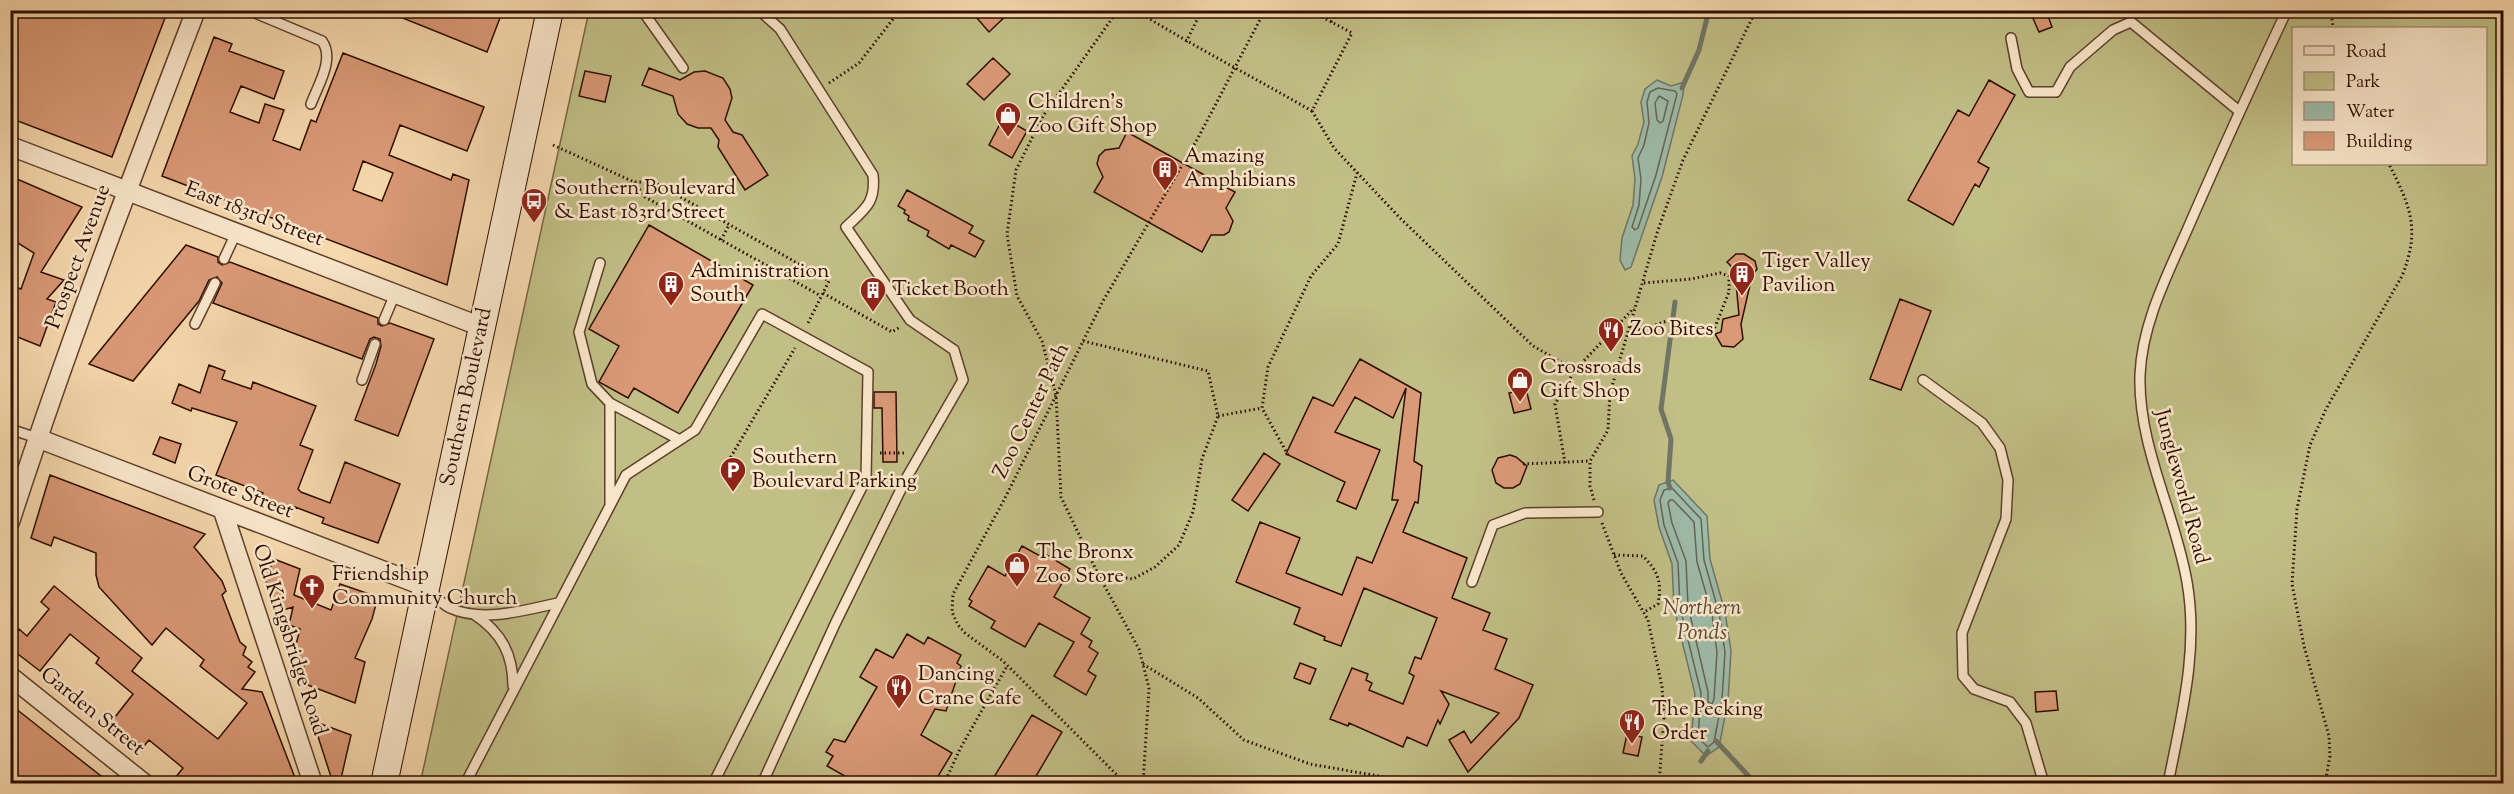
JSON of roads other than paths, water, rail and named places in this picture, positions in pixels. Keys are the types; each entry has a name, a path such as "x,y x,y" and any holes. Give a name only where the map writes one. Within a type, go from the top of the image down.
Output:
{"main road":[{"name":"Southern Boulevard","path":"384,783 550,10"}],"street":[{"name":"Prospect Avenue","path":"10,522 127,191 196,10"},
{"name":"East 183rd Street","path":"10,146 482,327"},
{"name":"Grote Street","path":"38,438 223,511 426,587"},
{"name":"Old Kingsbridge Road","path":"223,511 313,783"},
{"name":"Garden Street","path":"10,675 145,783"}],"lane":[{"path":"642,10 683,68"},
{"path":"759,10 780,29 873,175 874,191 866,208 846,227 910,320 954,350 963,380 921,453 835,624 762,783"},
{"name":"Jungleworld Road","path":"2168,783 2186,696 2192,646 2192,610 2178,541 2148,442 2141,403 2142,346 2166,278 2239,111 2287,10"},
{"path":"252,11 322,41 327,48 328,59 311,104"},
{"path":"2011,38 2017,69 2029,92 2056,92 2076,61 2113,30 2131,22 2239,111"},
{"path":"225,260 236,233"},
{"path":"600,263 579,332 592,384 610,403 680,440"},
{"path":"195,324 214,283"},
{"path":"384,320 395,294"},
{"path":"465,783 626,475 695,430 762,314 868,372 866,479 713,783"},
{"path":"362,380 375,344"},
{"path":"1923,380 1935,391 1962,407 1982,423 2000,448 2008,480 2006,519 1962,633 1963,676 1974,689 2010,702 2026,723 2044,783"},
{"path":"610,403 610,506"},
{"path":"10,429 38,438"},
{"path":"1472,582 1493,525 1525,513 1598,512"},
{"path":"426,587 449,608 473,614 493,615 558,603"},
{"path":"473,614 489,624 503,642 513,667 513,690"}],"water":[{"path":"1657,80 1671,86 1684,82 1683,95 1662,177 1631,267 1625,270 1620,260 1622,238 1633,205 1635,179 1632,156 1644,122 1641,102 1645,89"},
{"name":"Northern Ponds","path":"1673,480 1707,516 1710,559 1725,612 1731,651 1728,701 1719,747 1706,756 1691,741 1695,694 1674,608 1672,564 1659,527 1654,500 1659,485"}],"waterway":[{"path":"1682,88 1699,50 1709,10"},
{"path":"1670,488 1668,482 1671,439 1661,409 1675,302"},
{"path":"1716,741 1756,784"},
{"path":"1701,761 1708,751"}],"place":[{"name":"Children's Zoo Gift Shop","path":"1008,138"},
{"name":"Amazing Amphibians","path":"1165,192"},
{"name":"Southern Boulevard & East 183rd Street","path":"534,224"},
{"name":"Tiger Valley Pavilion","path":"1742,297"},
{"name":"Administration South","path":"671,307"},
{"name":"Ticket Booth","path":"873,313"},
{"name":"Zoo Bites","path":"1611,353"},
{"name":"Crossroads Gift Shop","path":"1520,403"},
{"name":"Southern Boulevard Parking","path":"733,493"},
{"name":"The Bronx Zoo Store","path":"1017,588"},
{"name":"Friendship Community Church","path":"312,610"},
{"name":"Dancing Crane Cafe","path":"899,710"},
{"name":"The Pecking Order","path":"1632,745"}]}
